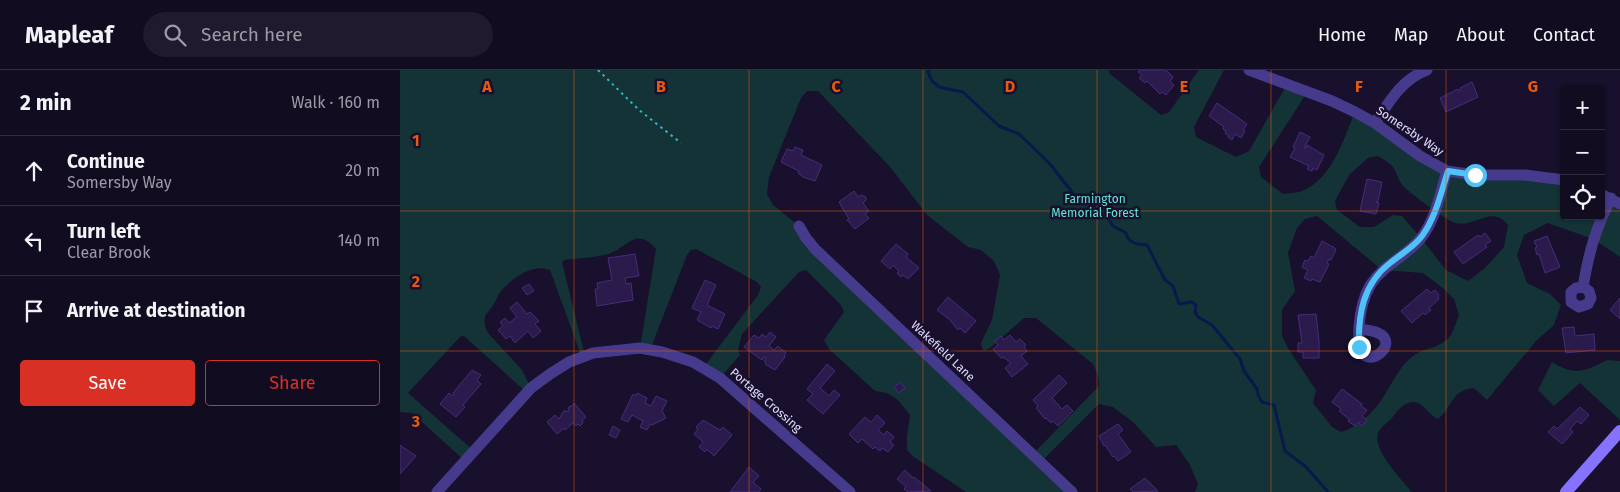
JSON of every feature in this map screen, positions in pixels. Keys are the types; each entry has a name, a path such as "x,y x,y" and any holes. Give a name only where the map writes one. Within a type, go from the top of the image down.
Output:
{"street":[{"name":"Somersby Way","path":"1249,70 1332,101 1375,123 1420,156 1448,171 1475,175 1525,175 1560,179"},
{"path":"1375,123 1392,97 1402,86 1411,77 1427,70"},
{"path":"1359,329 1362,305 1370,285 1382,270 1421,238 1432,219 1448,171"},
{"path":"1583,287 1596,230 1611,199"},
{"name":"Wakefield Lane","path":"799,226 815,249 1072,492"},
{"name":"Portage Crossing","path":"437,492 531,388 550,374 569,362 594,353 640,348 662,352 692,362 720,378 850,492"},
{"path":"1566,492 1620,431"}],"path":[{"path":"598,70 639,110 681,143"}],"green space":[{"name":"Farmington Memorial Forest","path":"400,70 1109,70 1109,73 1161,115 1169,112 1199,70 1224,70 1194,127 1196,137 1236,157 1249,151 1287,84 1308,91 1259,167 1261,177 1283,194 1302,191 1322,177 1336,157 1355,112 1447,171 1560,180 1560,220 1605,220 1605,196 1620,204 1620,257 1593,239 1548,223 1524,235 1517,255 1527,283 1550,294 1561,305 1554,325 1536,341 1487,400 1474,388 1466,389 1456,396 1438,419 1420,404 1409,402 1379,431 1377,440 1383,456 1412,492 1195,492 1198,484 1190,465 1176,445 1156,447 1133,422 1113,407 1099,404 1041,462 1072,492 966,492 914,457 907,450 910,415 898,400 887,393 875,391 829,349 824,340 844,312 841,305 806,270 799,272 742,334 738,350 740,355 720,378 703,368 758,295 761,287 757,282 696,249 691,250 687,255 650,350 640,348 656,249 649,242 642,239 631,241 608,254 564,260 562,262 585,356 582,358 550,270 536,269 522,274 509,283 499,294 494,305 486,314 485,319 488,333 522,370 531,388 527,393 464,336 461,336 408,393 474,451 465,461 412,413 400,412","holes":["807,91 818,91 891,168 927,215 968,247 981,250 994,261 1000,275 992,320 981,343 983,351 990,348 1024,318 1036,318 1093,364 1098,375 1099,386 1033,454 806,238 799,226 773,205 767,194 769,177 801,98","1378,156 1393,167 1405,188 1427,206 1455,223 1463,224 1489,216 1502,219 1508,225 1504,247 1485,268 1468,281 1446,270 1402,216 1393,215 1374,227 1360,227 1337,210 1335,201 1349,175 1368,158","1317,216 1382,270 1423,273 1454,299 1459,315 1453,332 1447,340 1417,353 1409,359 1374,409 1362,421 1341,432 1332,427 1313,403 1316,390 1289,350 1282,336 1282,310 1295,291 1288,253 1297,228 1305,219"]},
{"path":"1607,360 1620,361 1620,420 1580,383 1554,406 1538,390 1552,362 1573,371 1580,371"}],"building":[{"path":"1140,70 1166,70 1173,77 1170,81 1174,85 1166,95 1162,92 1160,94 1147,81 1145,83 1139,78 1142,75 1138,72"},
{"path":"1472,82 1478,97 1446,112 1440,98 1458,89 1459,91 1461,90 1460,88"},
{"path":"1217,103 1247,124 1241,138 1235,134 1232,140 1225,133 1224,127 1209,116"},
{"path":"1300,132 1310,137 1304,148 1307,145 1324,155 1317,170 1313,168 1312,171 1307,169 1309,166 1290,157"},
{"path":"795,147 803,150 801,155 822,165 815,181 803,177 798,173 799,171 781,162 787,149 793,151"},
{"path":"1367,179 1382,182 1378,201 1376,202 1379,203 1376,214 1360,211"},
{"path":"854,191 858,197 861,195 866,197 863,203 869,211 865,214 869,218 855,229 847,220 849,219 839,202"},
{"path":"1485,233 1491,241 1485,245 1487,247 1463,264 1454,252 1478,235 1480,237"},
{"path":"1547,236 1560,267 1545,273 1539,254 1537,255 1535,248 1537,247 1534,241"},
{"path":"1322,241 1336,250 1331,260 1329,259 1327,263 1329,264 1320,282 1312,279 1311,281 1304,278 1308,270 1302,267 1305,260 1308,261 1311,256 1314,258"},
{"path":"896,244 908,254 906,257 919,268 908,279 903,275 901,277 897,273 899,271 893,265 890,269 881,261"},
{"path":"635,254 639,276 625,278 626,284 631,283 633,300 597,306 595,289 598,289 597,283 612,280 608,258"},
{"path":"705,280 716,285 707,305 725,314 718,329 712,326 711,328 697,320 701,312 692,308"},
{"path":"529,284 534,291 527,295 522,288"},
{"path":"1427,289 1431,293 1435,290 1439,295 1439,299 1429,308 1431,310 1425,315 1423,313 1412,323 1401,311"},
{"path":"948,297 976,321 965,333 960,328 958,330 950,320 937,310"},
{"path":"1620,298 1620,319 1610,310"},
{"path":"517,302 527,314 530,312 539,321 535,324 541,331 533,338 528,331 515,343 510,336 506,339 498,330 503,326 500,322 505,318 509,323 517,317 510,308"},
{"path":"1316,314 1319,358 1303,358 1303,352 1298,352 1298,343 1302,343 1298,315"},
{"path":"1574,327 1575,336 1594,334 1595,350 1566,353 1562,328"},
{"path":"770,332 776,337 769,346 774,350 778,346 786,353 775,370 765,364 766,358 764,357 762,360 744,347 754,335 759,338 762,334 766,337"},
{"path":"1010,335 1016,342 1020,339 1026,345 1024,347 1027,351 1021,356 1028,364 1012,377 1005,368 1011,363 1003,357 1001,358 993,349 998,345 995,341 1001,336 1004,340"},
{"path":"827,364 835,371 820,388 829,396 834,390 840,395 823,414 807,400 813,394 807,389"},
{"path":"472,370 481,375 477,380 481,384 463,405 465,407 456,417 440,404 449,393 452,396 454,394"},
{"path":"1059,375 1067,383 1052,398 1062,409 1067,405 1073,411 1058,426 1053,421 1051,423 1045,419 1036,408 1038,406 1033,400"},
{"path":"900,382 905,388 899,393 894,387"},
{"path":"1342,389 1367,410 1362,416 1367,420 1362,426 1358,422 1355,426 1348,421 1350,420 1339,411 1341,409 1332,402"},
{"path":"637,393 647,398 645,403 651,406 656,396 667,401 662,411 666,418 652,425 650,424 647,430 640,427 643,421 632,415 628,422 621,419 633,394 636,396"},
{"path":"574,403 586,417 582,421 583,423 580,426 578,424 576,426 573,423 557,434 547,422 555,415 559,419 563,412 565,410 567,412 568,408"},
{"path":"1580,407 1589,415 1581,424 1577,421 1570,429 1573,432 1562,444 1548,432 1554,426 1557,429"},
{"path":"877,415 885,423 878,430 884,435 887,431 894,437 890,442 894,445 888,452 882,448 880,451 875,447 873,449 862,439 858,443 849,434 865,417 871,422"},
{"path":"703,420 720,430 723,427 732,435 714,456 707,449 705,452 699,447 703,442 694,434 698,429 696,427"},
{"path":"1118,424 1123,430 1118,434 1131,452 1118,461 1104,446 1099,436"},
{"path":"613,426 620,430 616,438 609,435"},
{"path":"400,445 416,456 400,474"},
{"path":"749,467 759,476 753,482 761,489 759,492 730,492"},
{"path":"905,470 931,491 908,492 904,489 906,487 897,479"},
{"path":"1145,478 1158,491 1133,492 1130,489"}],"waterway":[{"path":"929,70 932,81 939,87 963,92 999,126 1019,134 1050,164 1076,197 1102,208 1113,226 1126,233 1131,241 1136,244 1147,245 1165,280 1173,286 1179,304 1192,302 1196,305 1195,312 1198,317 1212,325 1240,359 1244,371 1257,389 1262,402 1274,405 1285,451 1306,467 1328,492"}],"route":[{"path":"1359,347 1360,316 1370,285 1382,270 1421,238 1432,219 1448,171 1475,175"}]}
